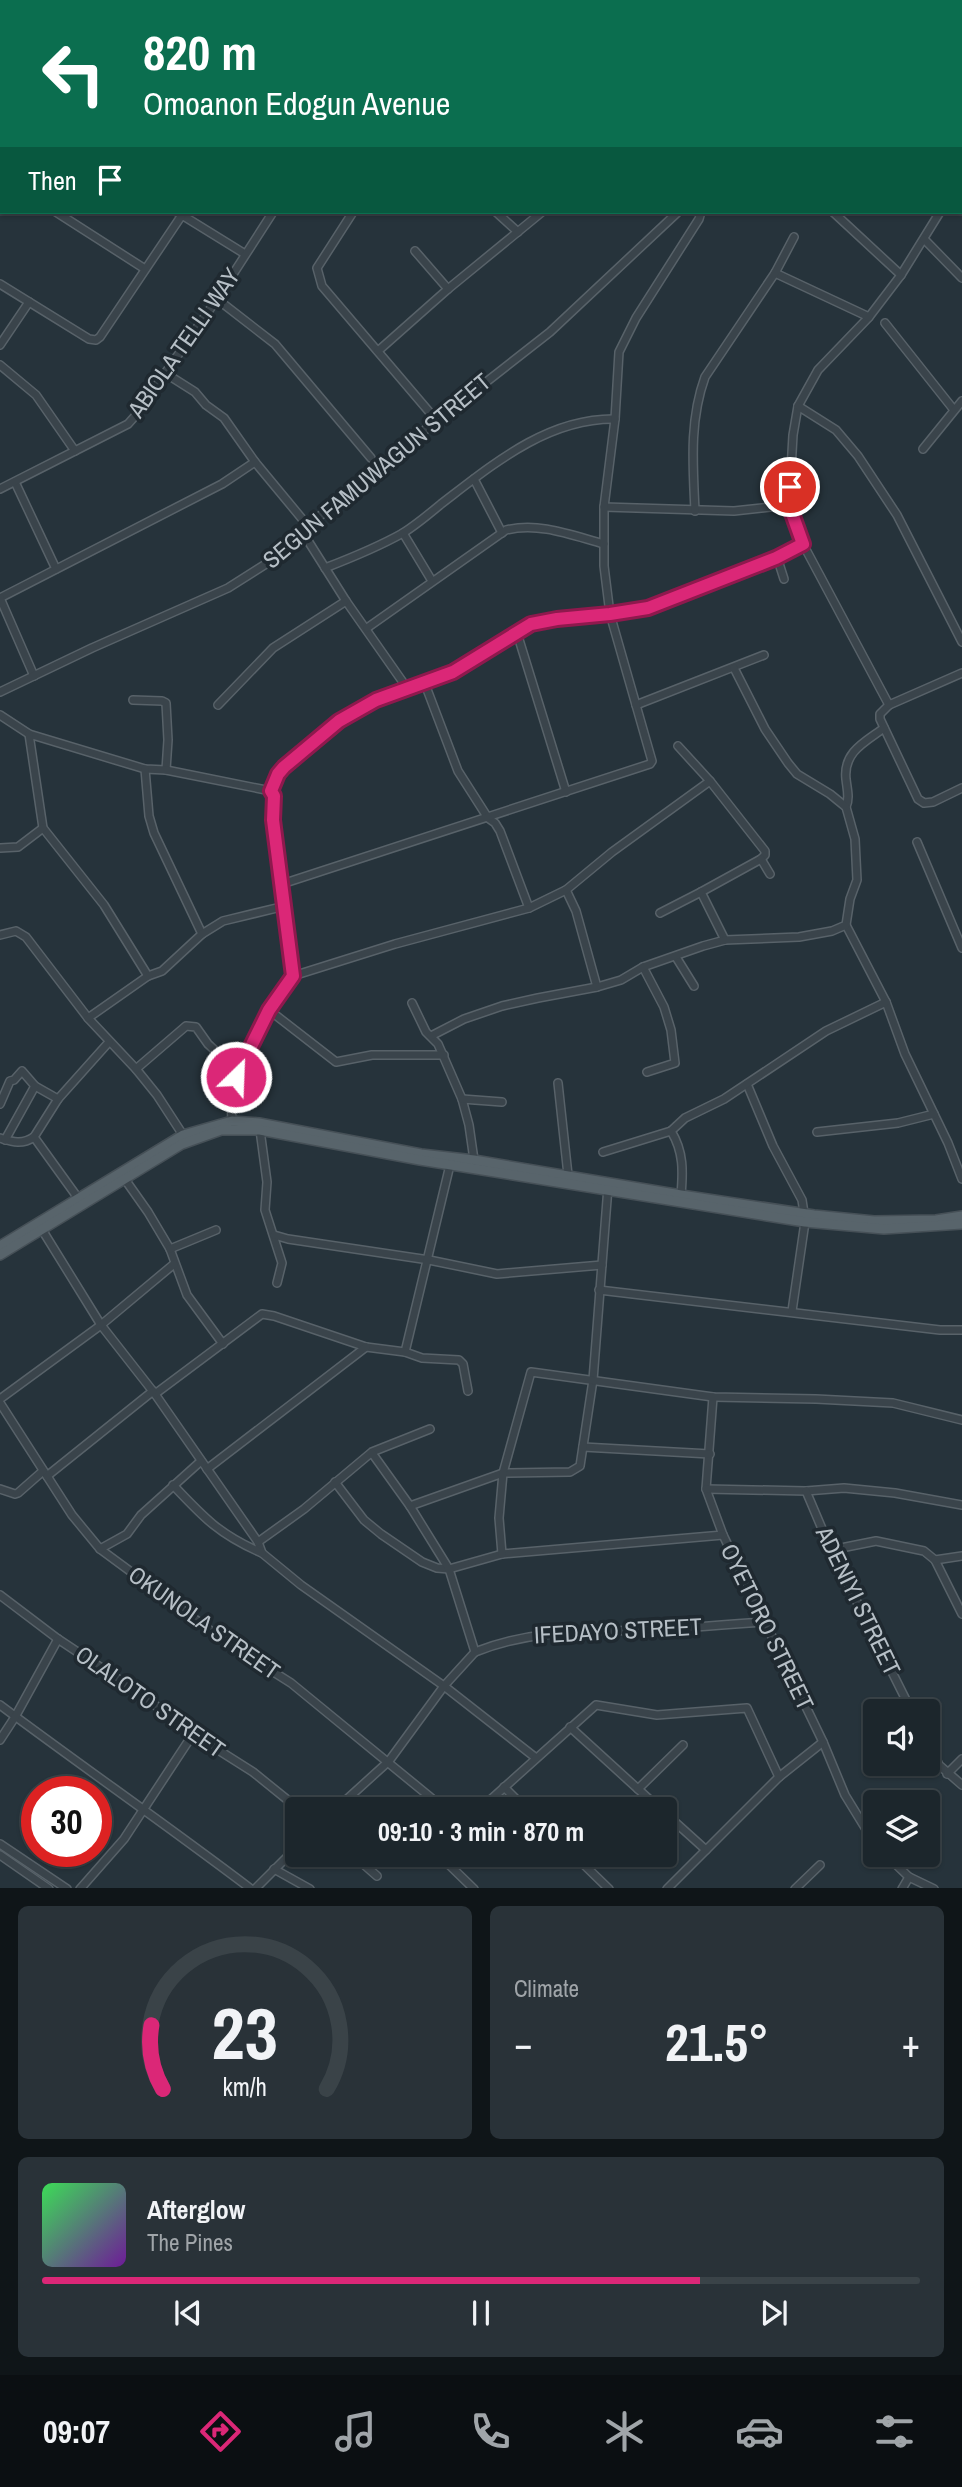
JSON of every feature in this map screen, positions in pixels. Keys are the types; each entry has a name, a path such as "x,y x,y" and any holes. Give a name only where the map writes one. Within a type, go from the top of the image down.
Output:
{"main road":[{"path":"0,1246 183,1135 232,1121 259,1123 450,1165 681,1195 804,1217 874,1221 936,1220 962,1216"},
{"path":"0,1255 193,1138 231,1129 308,1135 474,1160 568,1175 608,1186 884,1229 918,1229 962,1224"}],"street":[{"path":"59,214 145,269"},
{"path":"0,284 89,339 96,340 145,269 178,214"},
{"path":"181,214 245,254"},
{"name":"ABIOLA TELLI WAY","path":"0,489 128,424 217,299 272,214"},
{"path":"352,214 317,268 322,286 437,421"},
{"path":"498,214 518,232"},
{"path":"378,351 540,214"},
{"name":"SEGUN FAMUWAGUN STREET","path":"0,692 228,588 269,562 305,536 308,526 384,462 550,332 676,214"},
{"path":"282,884 650,764 652,757 610,614 604,566 604,507 615,419 619,352 700,214"},
{"path":"835,214 901,275"},
{"path":"889,705 803,544 789,505 793,435 798,406 818,370 869,317 901,275 939,214"},
{"path":"695,511 693,441 698,397 705,377 775,273 794,237"},
{"path":"924,239 962,278"},
{"path":"415,251 448,289"},
{"path":"775,273 869,317"},
{"path":"217,299 275,345 371,458"},
{"path":"0,345 29,302"},
{"path":"885,323 954,410"},
{"path":"0,365 36,396 75,451"},
{"path":"165,373 195,392 206,405 224,418 308,526"},
{"path":"923,449 962,401"},
{"path":"798,406 836,430 858,456 897,515 962,642"},
{"path":"325,568 403,533 534,438 569,425 615,419"},
{"path":"34,676 0,598 222,484 256,462"},
{"path":"474,479 502,533"},
{"path":"15,482 56,569"},
{"path":"604,507 734,511 789,505"},
{"path":"367,628 502,533 518,527 542,527 604,544"},
{"path":"403,533 432,581"},
{"path":"305,536 346,601 407,688"},
{"path":"271,791 278,774 325,731 369,704 453,672 542,621 648,608 776,558 803,544"},
{"path":"776,558 784,579"},
{"path":"218,705 273,648 346,601"},
{"path":"517,633 566,792"},
{"path":"636,705 764,655"},
{"path":"734,668 765,729 788,763 797,774 846,807 855,839 857,865 857,880 850,899 846,925 886,1002 905,1054 962,1179"},
{"path":"962,673 889,705 880,714 918,799 924,803 933,802 962,788"},
{"path":"425,684 458,771 488,818 500,831 529,908"},
{"path":"133,700 166,703 166,770"},
{"path":"0,715 29,734 145,769 166,770 271,791 274,796 273,820 293,976"},
{"path":"846,807 849,799 845,770 851,752 884,728"},
{"path":"29,734 43,828 104,905 148,976"},
{"path":"660,913 765,855 765,851 710,781 678,746"},
{"path":"145,769 149,816 154,833 202,934"},
{"path":"232,1121 231,1102 236,1077 269,1010 293,976 395,944 529,908 566,890 612,852 710,781"},
{"path":"0,848 18,847 43,828"},
{"path":"917,842 962,948"},
{"path":"761,859 770,874"},
{"path":"566,890 584,935 597,988"},
{"path":"701,892 725,940"},
{"path":"88,1018 148,976 162,971 202,934 232,917 285,906"},
{"path":"431,1036 464,1019 502,1006 597,988 621,980 643,967 725,940 799,937 832,931 846,925"},
{"path":"0,935 16,931 22,933 88,1018 157,1095 183,1135"},
{"path":"676,957 694,986"},
{"path":"643,967 664,1007 671,1030 675,1063 647,1072"},
{"path":"603,1152 671,1131 685,1118 724,1100 826,1031 886,1002"},
{"path":"412,1003 421,1022 439,1044 462,1099 474,1160"},
{"path":"269,1010 337,1062 372,1055 444,1055"},
{"path":"136,1069 186,1026 191,1025 196,1027 222,1057 236,1077"},
{"path":"35,1086 3,1139 20,1143 34,1138 58,1099 109,1042"},
{"path":"0,1104 10,1081 20,1072 24,1072 35,1086 58,1099"},
{"path":"558,1083 568,1175"},
{"path":"747,1084 773,1146 802,1200 804,1217 792,1311"},
{"path":"462,1099 502,1102"},
{"path":"817,1132 898,1124 934,1114"},
{"path":"260,1130 267,1182 265,1210 282,1264 277,1283"},
{"path":"671,1131 679,1144 683,1168 681,1195"},
{"path":"34,1138 78,1198"},
{"path":"405,1352 450,1165"},
{"path":"124,1178 170,1249 187,1295 223,1344"},
{"path":"410,1506 503,1473 570,1472 580,1466 593,1380 608,1186"},
{"path":"41,1228 101,1325 154,1392 258,1542 262,1553"},
{"path":"170,1249 215,1230"},
{"path":"274,1235 288,1240 429,1260 497,1274 602,1265"},
{"path":"0,1401 101,1325 174,1264"},
{"path":"600,1290 962,1331"},
{"path":"0,1489 18,1493 262,1314 366,1347 405,1352 422,1358 462,1361 468,1391"},
{"path":"207,1469 366,1347"},
{"path":"502,1555 499,1518 503,1473 529,1375 534,1372 713,1397 893,1403 962,1420"},
{"name":"OYETORO STREET","path":"713,1397 706,1489 723,1535 823,1742 845,1795 863,1824"},
{"name":"OKUNOLA STREET","path":"0,1401 72,1514 100,1549 226,1642 291,1683 431,1797"},
{"path":"258,1542 304,1509 372,1453 430,1429"},
{"path":"583,1447 710,1454"},
{"path":"349,1797 389,1761 444,1686 475,1652 449,1569 410,1506 372,1453"},
{"path":"100,1549 127,1534 141,1515 201,1461"},
{"path":"335,1482 365,1520 380,1534 437,1569 449,1569 502,1555 723,1535"},
{"path":"173,1485 224,1535 262,1553 301,1585 444,1686 536,1758"},
{"path":"706,1489 806,1491 844,1488 962,1505"},
{"name":"ADENIYI STREET","path":"806,1491 831,1550 906,1699"},
{"path":"831,1550 867,1541 886,1542 923,1551 934,1560 962,1614"},
{"path":"934,1560 962,1556"},
{"name":"OLALOTO STREET","path":"0,1595 193,1734 253,1772 285,1798"},
{"name":"IFEDAYO STREET","path":"475,1652 520,1637 571,1631 646,1630 764,1622"},
{"path":"0,1740 58,1639"},
{"path":"0,1705 253,1888 285,1858"},
{"path":"493,1797 596,1705 657,1715 747,1708 779,1777"},
{"path":"570,1727 647,1797"},
{"path":"80,1888 124,1839 193,1734"},
{"path":"667,1888 678,1885 706,1850 779,1777 823,1742"},
{"path":"639,1789 684,1745"},
{"path":"947,1774 962,1759"},
{"path":"940,1766 962,1784"},
{"path":"504,1787 514,1797"},
{"path":"677,1824 706,1850"},
{"path":"0,1844 67,1888"},
{"path":"0,1855 49,1888"},
{"path":"795,1888 820,1865"},
{"path":"367,1867 377,1876"},
{"path":"452,1867 474,1888"},
{"path":"587,1867 609,1888"},
{"path":"899,1867 909,1877 934,1888"},
{"path":"274,1869 310,1888"},
{"path":"902,1888 909,1877"}],"route":[{"path":"236,1077 269,1010 293,976 273,820 274,796 271,791 284,767 325,731 354,712 376,700 453,672 531,624 648,608 776,558 803,544 789,505 790,487"}]}
